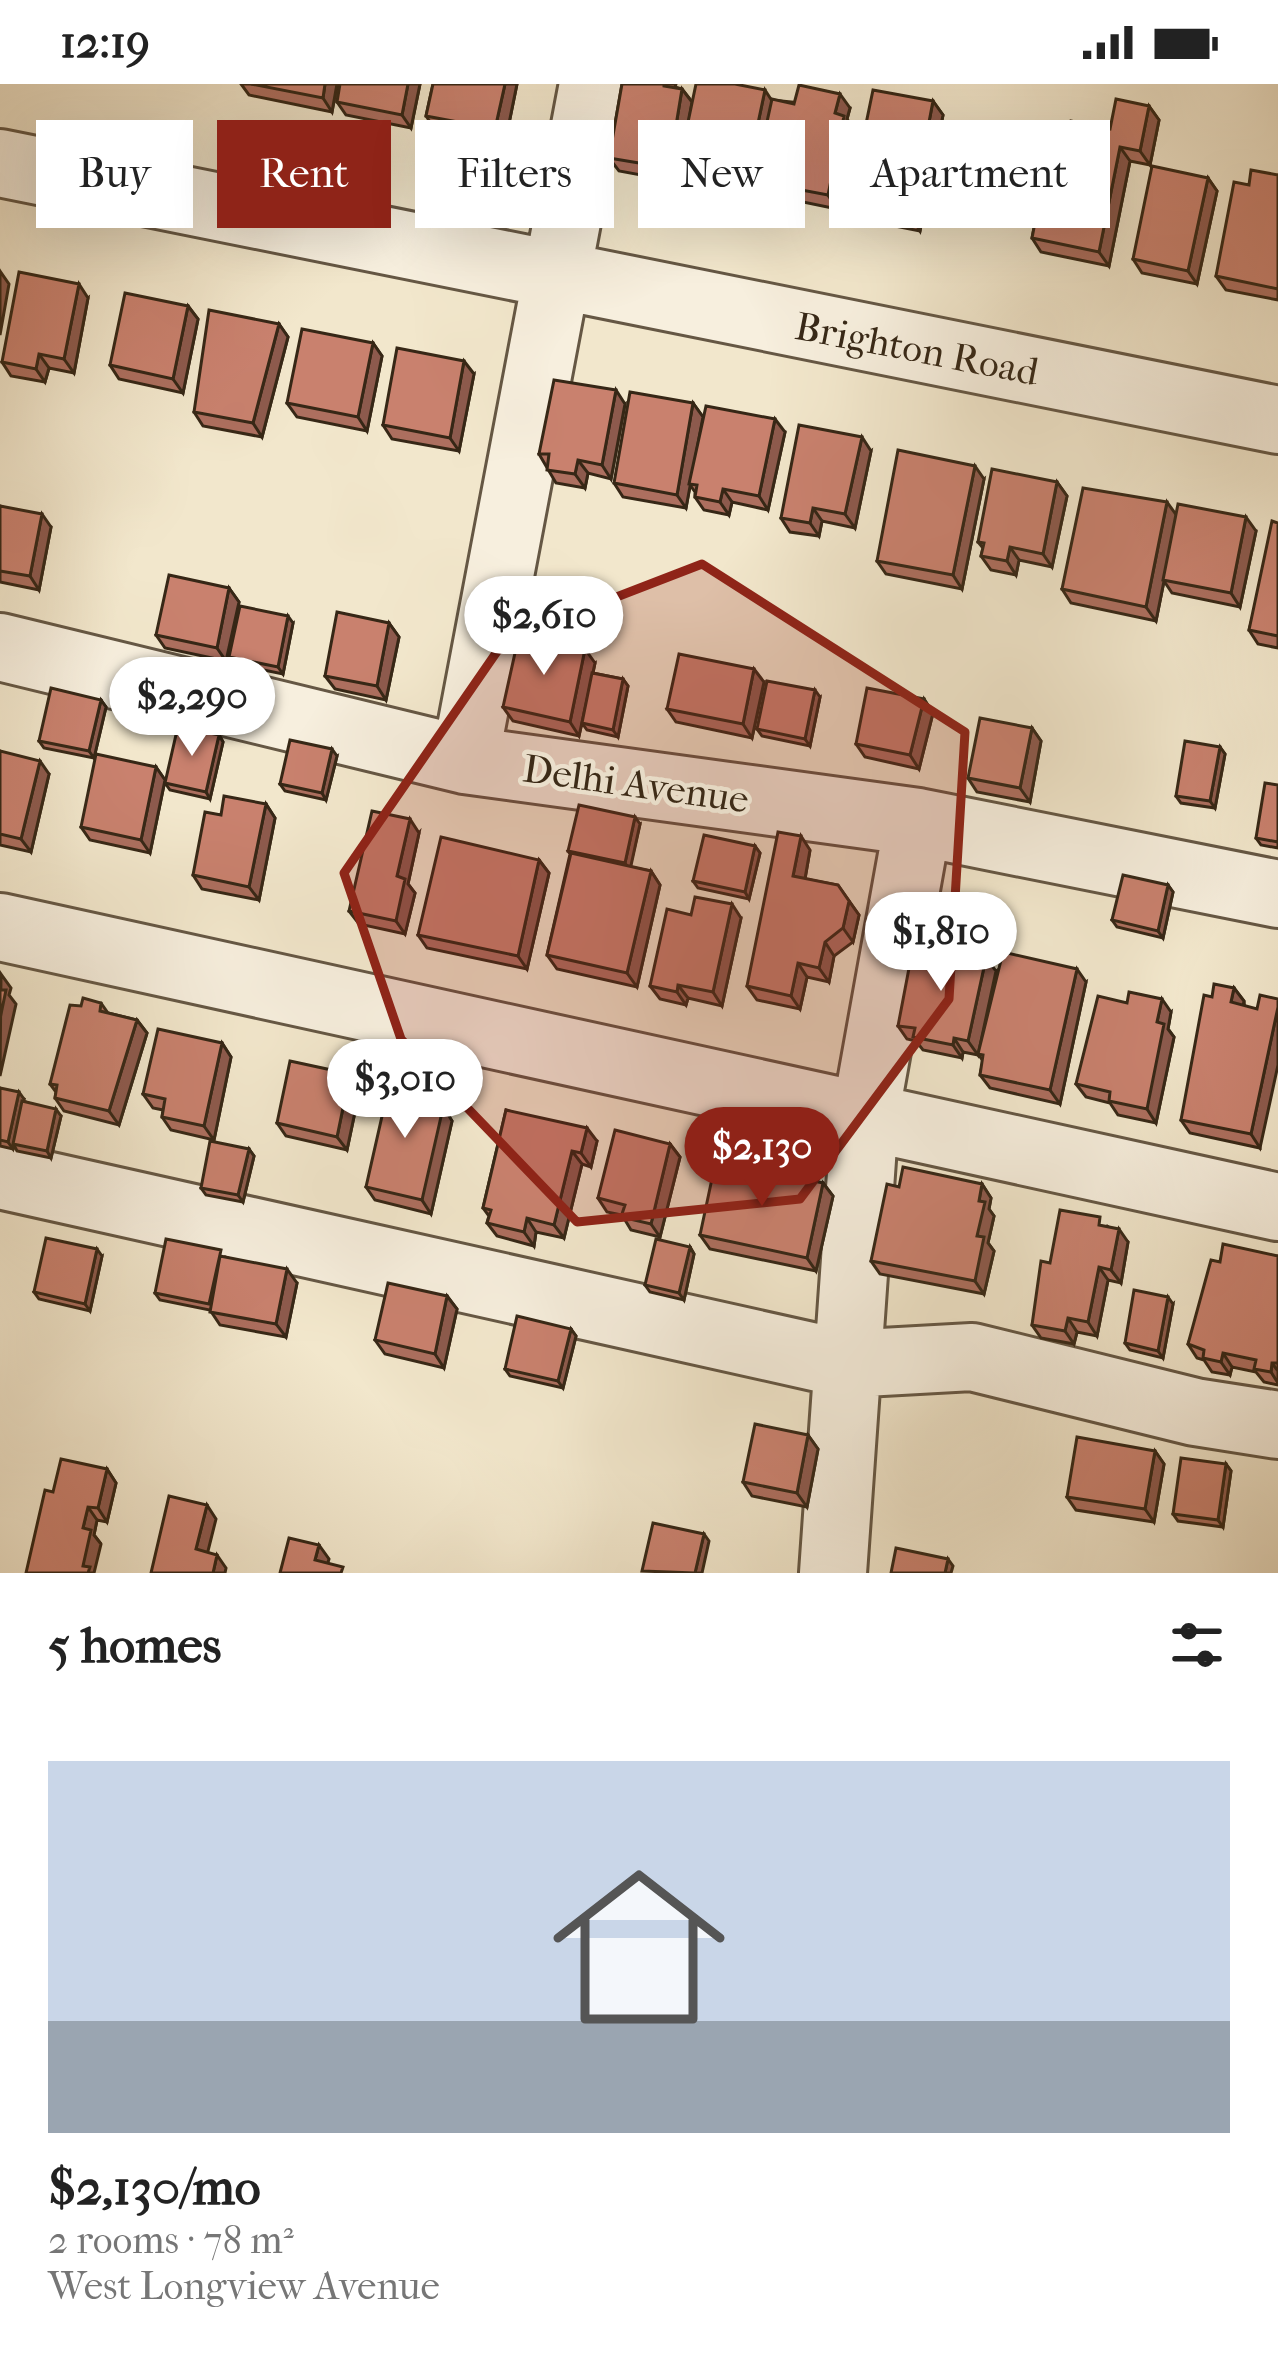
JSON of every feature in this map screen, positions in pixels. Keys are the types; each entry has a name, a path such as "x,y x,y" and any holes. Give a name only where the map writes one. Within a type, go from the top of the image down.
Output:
{"street":[{"path":"465,760 593,84"},
{"name":"Brighton Road","path":"0,163 1278,420"},
{"name":"Delhi Avenue","path":"0,647 465,760 918,822 1278,894"},
{"path":"832,1573 865,1117 918,822"},
{"path":"0,927 1278,1207"},
{"path":"0,1175 846,1364 972,1357 1196,1412 1278,1424"}],"highlighted area":[{"path":"702,564 965,732 949,999 800,1199 577,1222 401,1039 344,873 505,640"}],"building":[{"path":"251,84 325,84 323,98"},
{"path":"340,84 408,84 402,115 337,102"},
{"path":"433,84 505,84 497,120 426,116"},
{"path":"622,84 682,89 677,120 638,120 638,163 614,159"},
{"path":"696,84 765,90 759,120 688,120"},
{"path":"799,85 840,94 835,113 843,120 829,120 828,195 805,191 805,120 767,120 772,99 794,104"},
{"path":"873,90 933,101 929,120 867,120"},
{"path":"1116,99 1149,106 1140,151 1120,147 1110,197 1110,129"},
{"path":"1152,166 1208,178 1188,271 1133,259"},
{"path":"1251,170 1278,175 1278,289 1216,276 1234,182 1249,185"},
{"path":"1034,228 1104,228 1099,252 1032,238"},
{"path":"19,272 79,284 64,359 39,354 36,369 2,362"},
{"path":"125,293 188,306 173,379 110,365"},
{"path":"209,310 279,324 253,423 194,412"},
{"path":"302,329 373,343 358,417 287,403"},
{"path":"397,348 464,361 450,438 383,425"},
{"path":"554,380 616,390 602,465 578,460 575,474 547,470 549,454 539,454"},
{"path":"630,392 693,403 677,495 614,483"},
{"path":"706,406 775,419 759,496 723,489 720,502 695,497 697,485 689,484"},
{"path":"799,425 862,437 845,514 813,508 810,523 781,518"},
{"path":"898,450 975,466 953,575 877,561"},
{"path":"992,469 1057,482 1043,554 1010,547 1007,561 981,556 984,543 978,542"},
{"path":"1083,488 1167,502 1146,607 1062,589"},
{"path":"1178,504 1246,517 1231,593 1163,580"},
{"path":"0,506 42,514 30,576 0,571"},
{"path":"1272,521 1278,523 1278,636 1249,630"},
{"path":"169,575 229,588 217,648 156,635"},
{"path":"240,606 288,616 278,667 229,657"},
{"path":"337,612 389,623 377,686 325,676"},
{"path":"519,635 585,649 570,722 503,707"},
{"path":"679,654 754,669 743,724 667,709"},
{"path":"592,673 623,679 613,730 582,723"},
{"path":"767,681 815,690 805,739 757,729"},
{"path":"51,688 101,700 89,751 39,741"},
{"path":"867,688 924,699 910,755 856,744"},
{"path":"980,718 1032,728 1020,788 968,778"},
{"path":"178,726 219,735 206,792 165,783"},
{"path":"290,740 332,749 322,793 280,784"},
{"path":"1185,741 1220,747 1210,801 1176,796"},
{"path":"0,751 40,761 21,839 0,834"},
{"path":"96,754 156,767 141,840 81,827"},
{"path":"1265,783 1278,785 1278,842 1256,838"},
{"path":"224,796 266,804 249,887 193,875 205,812 221,815"},
{"path":"579,805 635,817 625,863 568,851"},
{"path":"372,811 410,819 397,876 405,879 396,921 349,911"},
{"path":"778,832 801,836 793,876 838,885 849,901 843,928 825,942 819,968 798,963 791,996 747,986"},
{"path":"704,835 755,846 745,892 693,881"},
{"path":"441,837 539,860 518,956 418,935"},
{"path":"571,853 651,871 627,973 547,955"},
{"path":"1123,875 1168,885 1158,931 1112,920"},
{"path":"695,897 732,904 713,992 678,985 677,992 650,986 667,909 691,915"},
{"path":"914,942 986,958 968,1041 954,1038 953,1045 913,1037 915,1028 898,1026"},
{"path":"1003,952 1077,969 1050,1090 980,1075 983,1055 978,1054"},
{"path":"1214,984 1234,988 1231,1002 1257,1009 1260,995 1278,999 1251,1134 1181,1120 1204,995 1212,997"},
{"path":"1129,992 1162,999 1157,1022 1164,1024 1147,1109 1109,1101 1110,1092 1076,1084 1098,996 1127,1003"},
{"path":"83,998 101,1003 100,1011 137,1020 109,1111 55,1098 57,1085 50,1084 70,1005 81,1006"},
{"path":"158,1029 222,1043 204,1126 162,1117 165,1099 143,1094"},
{"path":"290,1061 350,1074 337,1137 277,1123"},
{"path":"390,1081 434,1090 430,1104 443,1108 422,1200 366,1187"},
{"path":"0,1088 19,1092 8,1142 0,1140"},
{"path":"22,1101 56,1109 47,1151 13,1144"},
{"path":"506,1110 587,1128 581,1153 572,1151 554,1225 527,1218 524,1232 487,1223 491,1210 483,1208"},
{"path":"615,1130 670,1144 651,1224 621,1217 625,1205 598,1198"},
{"path":"210,1141 249,1149 238,1195 201,1188"},
{"path":"716,1160 823,1183 807,1258 700,1235"},
{"path":"903,1167 982,1184 979,1201 985,1202 977,1236 984,1237 975,1281 871,1261 887,1184 899,1187"},
{"path":"1060,1210 1100,1217 1099,1225 1119,1229 1111,1270 1099,1267 1088,1322 1068,1318 1065,1331 1032,1325 1041,1261 1050,1263"},
{"path":"46,1238 97,1249 85,1304 34,1292"},
{"path":"166,1239 221,1250 209,1304 155,1293"},
{"path":"656,1239 690,1247 679,1293 645,1285"},
{"path":"1223,1244 1278,1256 1278,1363 1272,1363 1271,1372 1254,1369 1256,1360 1223,1353 1221,1362 1203,1358 1204,1350 1188,1344 1211,1260 1220,1262"},
{"path":"220,1256 287,1269 276,1324 210,1312"},
{"path":"388,1283 447,1296 435,1354 375,1340"},
{"path":"1134,1290 1168,1297 1158,1351 1125,1343"},
{"path":"517,1316 571,1329 558,1381 505,1369"},
{"path":"755,1424 808,1435 797,1493 743,1482"},
{"path":"1077,1437 1155,1451 1145,1509 1067,1497"},
{"path":"1181,1458 1226,1464 1218,1520 1173,1514"},
{"path":"61,1459 107,1469 98,1508 88,1507 83,1528 91,1530 83,1566 90,1567 88,1573 26,1573 45,1490 53,1492"},
{"path":"169,1496 207,1505 196,1549 217,1555 213,1573 151,1573"},
{"path":"653,1523 704,1534 695,1573 642,1571"},
{"path":"289,1538 319,1545 315,1560 343,1567 341,1573 280,1573"},
{"path":"896,1548 948,1559 945,1573 891,1573"}]}
